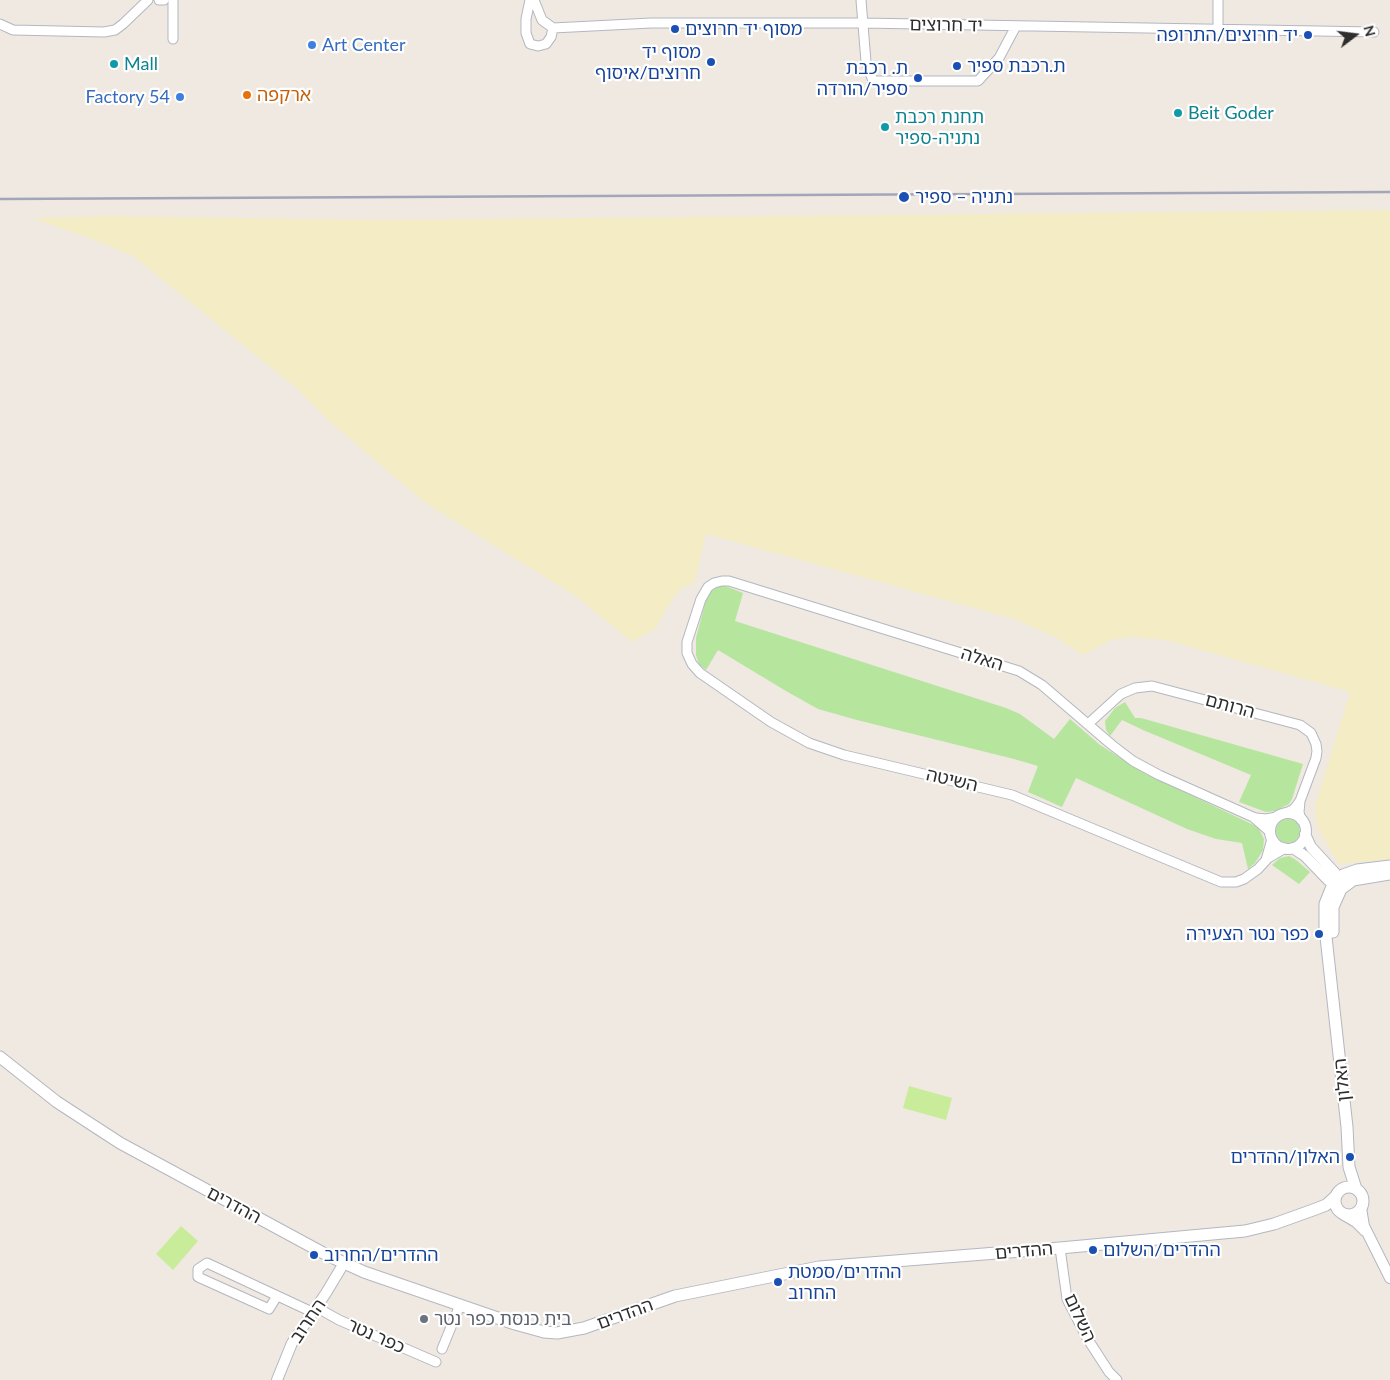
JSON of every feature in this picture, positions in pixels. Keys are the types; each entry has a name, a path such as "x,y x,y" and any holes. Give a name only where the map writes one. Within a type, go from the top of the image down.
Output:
{"main road":[{"path":"1338,883 1357,870 1390,866"},
{"path":"1338,883 1358,878 1390,874"},
{"name":"האלון","path":"1338,883 1338,894 1333,907 1333,994 1347,1127 1349,1167 1356,1189"},
{"name":"ההדרים","path":"0,1056 57,1102 120,1143 344,1263 531,1329 557,1333 601,1323 675,1296 800,1270 1232,1233 1274,1224 1313,1210 1326,1204 1339,1192"},
{"name":"האלון","path":"1339,1192 1349,1167"},
{"path":"1347,1187 1356,1189 1363,1200 1361,1208 1356,1214 1342,1214 1335,1205 1339,1192 1347,1187"},
{"name":"ההדרים","path":"1313,1210 1342,1214"}],"street":[{"path":"0,24 13,30 104,32 115,30 148,0"},
{"path":"160,0 165,0 174,22"},
{"path":"173,0 173,39"},
{"path":"532,0 542,20 553,28 551,37 546,44 538,46 530,44 526,33 526,19 532,0"},
{"path":"861,0 866,62 873,80 978,81 999,58 1016,26"},
{"path":"1218,0 1218,29"},
{"name":"יד חרוצים","path":"553,28 651,23 862,23 1374,32"},
{"name":"האלה","path":"696,615 708,587 722,581 736,583 1019,671 1042,685 1124,755 1139,765 1253,818 1271,836"},
{"name":"השיטה","path":"696,615 687,648 689,658 695,668 782,729 809,743 844,755 1012,795 1221,882 1228,883 1244,879 1266,860 1289,848"},
{"name":"הרותם","path":"1088,724 1121,694 1135,688 1152,686 1300,726 1311,733 1317,751 1300,800 1299,812 1301,820"},
{"name":"הרותם","path":"1282,815 1294,809 1300,800"},
{"path":"1266,860 1272,824 1282,815 1295,815 1305,827 1302,842 1289,848"},
{"name":"האלה","path":"1253,818 1266,819 1282,815"},
{"path":"1305,834 1311,847 1338,883"},
{"path":"1271,836 1278,846 1289,848 1305,856 1338,883"},
{"path":"1361,1208 1362,1220 1367,1234 1390,1278"},
{"path":"1342,1214 1356,1222 1367,1234"},
{"name":"השלום","path":"1060,1248 1067,1299 1087,1338 1109,1372 1118,1380"},
{"name":"כפר נטר","path":"277,1296 269,1309 198,1277 198,1269 207,1263 277,1296 333,1317 436,1362"},
{"name":"החרוב","path":"277,1380 292,1343 344,1263"},
{"path":"442,1349 460,1305"}],"green space":[{"path":"723,585 743,593 735,621 1006,708 1020,714 1054,739 1070,719 1100,745 1144,773 1258,827 1264,839 1263,850 1255,863 1248,869 1242,843 1216,839 1187,829 1076,778 1062,807 1028,792 1038,766 818,709 718,650 706,670 699,664 696,655 696,638 707,596 714,587"},
{"path":"1125,702 1135,718 1141,718 1303,764 1289,804 1275,811 1266,812 1239,802 1251,775 1122,720 1110,736 1106,730 1105,721 1115,708"},
{"path":"1288,819 1296,823 1300,831 1296,839 1288,843 1280,839 1276,831 1280,823"},
{"path":"1289,856 1310,872 1299,884 1272,865 1280,858"},
{"path":"909,1086 952,1098 946,1120 903,1108"},
{"path":"181,1226 198,1241 173,1270 156,1254"}],"sand":[{"path":"1390,210 1390,859 1339,864 1317,827 1315,806 1350,692 1166,640 1131,637 1111,640 1083,655 1055,637 1014,619 706,534 695,582 679,590 656,628 632,642 577,597 424,502 328,420 294,386 133,256 32,218 109,216 375,220"}],"railway":[{"path":"0,199 1390,192"}],"place":[{"name":"מסוף יד חרוצים","path":"675,29"},
{"name":"יד חרוצים/התרופה","path":"1308,35"},
{"name":"Art Center","path":"312,45"},
{"name":"מסוף יד חרוצים/איסוף","path":"711,62"},
{"name":"Mall","path":"114,64"},
{"name":"ת.רכבת ספיר","path":"957,66"},
{"name":"ת. רכבת ספיר/הורדה","path":"918,78"},
{"name":"ארקפה","path":"247,95"},
{"name":"Factory 54","path":"180,97"},
{"name":"Beit Goder","path":"1178,113"},
{"name":"תחנת רכבת נתניה-ספיר","path":"885,127"},
{"name":"נתניה – ספיר","path":"904,197"},
{"name":"כפר נטר הצעירה","path":"1319,934"},
{"name":"האלון/ההדרים","path":"1350,1157"},
{"name":"ההדרים/השלום","path":"1093,1250"},
{"name":"ההדרים/החרוב","path":"314,1255"},
{"name":"ההדרים/סמטת החרוב","path":"778,1282"},
{"name":"בית כנסת כפר נטר","path":"424,1319"}]}
